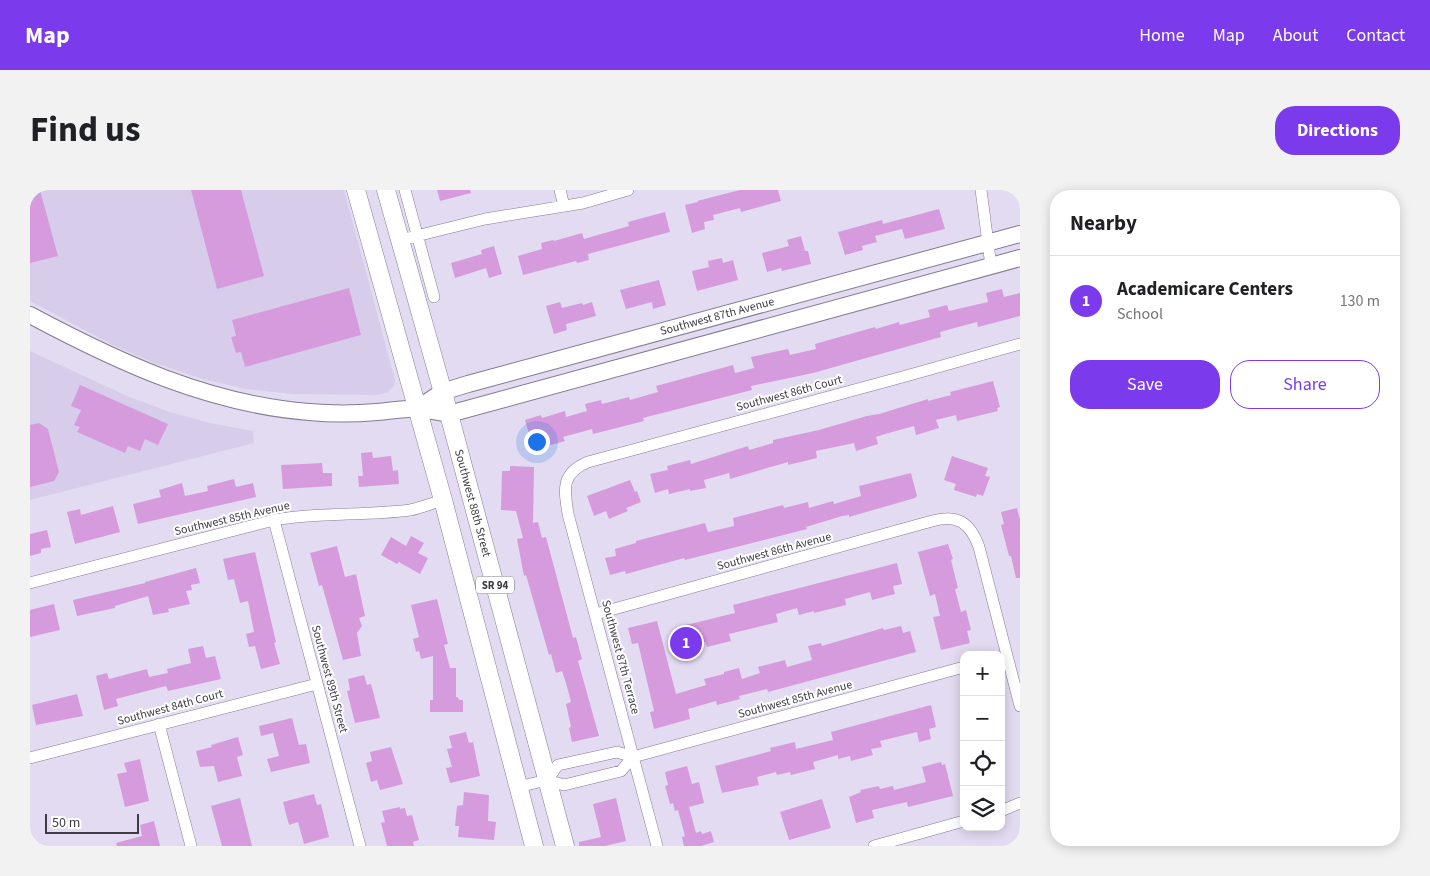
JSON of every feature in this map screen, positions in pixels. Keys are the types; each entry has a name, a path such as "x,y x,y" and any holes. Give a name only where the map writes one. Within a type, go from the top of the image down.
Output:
{"main road":[{"name":"SR 94","path":"356,190 443,500 534,846"},
{"name":"Southwest 88th Street","path":"386,190 449,414 564,846"},
{"name":"Southwest 87th Avenue","path":"418,409 442,392 1020,234"},
{"name":"Southwest 87th Avenue","path":"30,315 101,352 147,372 194,389 235,400 290,410 323,413 418,409 449,414 1020,258"}],"street":[{"path":"405,190 434,297"},
{"path":"560,190 564,206"},
{"path":"400,240 485,219 564,206 628,190"},
{"path":"981,190 991,266"},
{"name":"Southwest 86th Court","path":"569,476 576,468 588,462 1020,344"},
{"name":"Southwest 87th Terrace","path":"569,476 565,490 568,514 657,846"},
{"name":"Southwest 85th Avenue","path":"30,583 274,520 308,515 366,514 408,510 443,500"},
{"name":"Southwest 86th Avenue","path":"596,614 938,519 959,520 969,528 979,547 1003,651"},
{"name":"Southwest 89th Street","path":"274,520 360,846"},
{"path":"1005,659 1020,706"},
{"name":"Southwest 85th Avenue","path":"518,787 547,780 564,785 621,771 633,758 960,668"},
{"name":"Southwest 84th Court","path":"30,758 317,684"},
{"path":"159,724 191,846"},
{"name":"Southwest 85th Avenue","path":"547,780 558,765 617,752 633,758"},
{"path":"1005,809 1020,803"},
{"path":"874,846 960,822"}],"shaded area":[{"path":"30,190 344,190 395,380 394,386 387,393 375,395 293,394 246,389 203,379 154,363 113,345 30,301"},
{"path":"30,351 127,396 170,412 210,423 253,431 254,443 30,500"}],"building":[{"path":"30,190 40,190 58,256 30,263"},
{"path":"191,190 241,190 264,276 217,289"},
{"path":"437,190 470,190 471,193 440,201"},
{"path":"740,190 778,190 781,201 741,212 740,208 713,215 714,220 704,222 705,229 692,233 685,205"},
{"path":"939,209 945,229 905,239 902,229 875,236 877,242 862,246 863,250 845,255 838,232 882,220 883,224"},
{"path":"665,212 670,232 588,254 589,260 577,263 576,261 523,275 518,256 542,249 541,243 582,233 584,239 629,226 628,222"},
{"path":"801,236 805,251 808,251 811,264 782,271 781,268 767,272 762,253 789,246 787,240"},
{"path":"494,246 502,274 489,278 486,268 455,278 451,263 482,254 481,250"},
{"path":"722,258 723,263 733,260 738,280 697,291 692,271 709,267 708,261"},
{"path":"659,280 666,305 653,309 652,302 626,309 620,290"},
{"path":"349,288 361,335 245,367 241,352 236,353 231,337 236,336 232,320"},
{"path":"1002,289 1004,297 1020,293 1020,316 978,327 977,322 940,332 941,337 813,373 751,386 752,390 643,418 644,421 593,434 592,429 563,437 565,441 540,448 539,443 532,445 525,420 541,415 542,418 565,411 566,417 587,411 585,404 601,400 602,404 629,397 630,400 658,392 656,386 733,365 735,373 754,368 751,357 788,349 790,355 816,349 815,344 875,327 876,329 899,322 900,325 930,317 928,310 947,305 949,311 988,302 986,293"},
{"path":"560,302 562,308 592,302 596,316 566,324 567,330 554,334 546,306"},
{"path":"993,381 1000,407 997,408 998,411 957,421 956,415 936,420 939,428 916,435 914,426 885,434 876,437 878,444 856,451 854,443 816,451 817,458 788,465 788,462 730,479 729,473 704,480 706,488 690,491 690,489 669,494 668,489 655,493 650,474 668,470 667,466 690,460 691,464 748,446 749,450 773,443 773,440 819,430 928,399 928,401 951,395 950,392"},
{"path":"80,385 168,424 158,445 145,439 140,451 128,446 125,453 77,432 80,427 74,425 81,410 71,406"},
{"path":"39,423 48,429 59,472 54,481 30,487 30,425"},
{"path":"372,452 373,458 391,456 393,471 398,470 399,484 359,487 358,476 363,476 361,453"},
{"path":"952,456 988,468 985,476 990,477 983,496 977,494 976,497 954,490 956,484 944,480"},
{"path":"322,463 323,473 332,473 332,486 283,489 281,465"},
{"path":"510,466 534,467 533,523 538,522 542,538 546,537 573,638 576,637 582,659 578,661 599,736 572,742 566,704 571,702 562,671 556,673 551,654 549,655 526,575 524,576 517,539 523,538 516,511 501,510 502,471 510,471"},
{"path":"911,473 917,496 915,498 849,517 849,515 842,516 806,527 807,529 685,560 684,558 626,574 625,571 610,575 605,558 616,556 615,549 636,543 636,541 705,523 708,532 734,526 733,518 783,505 784,508 808,502 809,508 833,501 834,504 861,496 859,486"},
{"path":"234,479 236,487 253,483 256,497 138,524 133,504 161,497 159,490 182,483 185,496 208,491 207,486"},
{"path":"630,480 641,502 626,508 628,511 609,519 606,511 594,516 587,496"},
{"path":"113,506 120,532 75,544 67,512 80,509 81,515"},
{"path":"1017,508 1020,520 1020,578 1016,578 1001,525 1004,524 1001,512"},
{"path":"47,530 51,547 41,549 41,553 30,556 30,534"},
{"path":"411,536 424,543 418,553 428,558 420,574 399,562 397,564 381,555 391,537 406,546"},
{"path":"948,544 953,559 951,560 958,588 955,589 961,612 966,610 971,630 967,631 970,643 941,650 933,617 940,616 935,594 930,596 918,552"},
{"path":"337,546 345,577 356,574 365,616 359,618 362,626 357,633 361,656 343,660 322,585 319,586 310,553"},
{"path":"255,552 280,664 261,669 255,646 249,647 246,634 254,632 248,601 240,603 234,579 228,580 223,559"},
{"path":"897,563 902,584 893,586 895,594 872,600 870,592 845,599 846,605 814,613 814,611 799,615 797,608 776,614 778,622 729,634 731,641 707,647 705,642 683,647 678,627 735,613 733,605"},
{"path":"196,568 200,583 191,585 192,590 186,591 190,604 168,609 169,612 153,615 148,596 115,606 115,608 77,616 73,600 145,583"},
{"path":"437,599 448,644 444,645 450,668 456,668 456,697 459,700 463,700 463,712 430,712 430,700 433,700 433,656 421,659 419,651 416,652 413,639 419,637 411,605"},
{"path":"54,604 60,630 30,637 30,610"},
{"path":"657,621 676,694 706,685 704,679 739,668 742,679 760,673 758,667 785,660 787,667 812,660 808,646 821,643 822,646 883,628 884,630 901,626 903,633 910,631 916,652 768,692 767,689 739,696 740,699 717,705 716,701 688,709 690,719 654,729 650,712 654,711 638,643 632,644 628,628"},
{"path":"203,646 206,658 215,656 221,679 168,691 166,686 116,699 118,706 104,710 96,676 107,673 109,679 147,669 149,677 168,673 167,669 191,663 188,649"},
{"path":"364,675 367,685 371,684 380,718 355,723 347,691 350,690 348,679"},
{"path":"77,694 83,716 36,725 32,705"},
{"path":"931,705 936,727 929,729 931,739 919,742 917,732 880,741 882,747 871,749 873,755 851,761 850,756 838,759 838,755 813,762 815,769 791,775 790,772 777,775 776,772 757,777 759,785 722,793 715,766 771,751 770,748 795,742 796,749 833,740 831,732"},
{"path":"292,718 299,745 306,744 310,763 271,772 267,759 279,756 273,733 261,736 259,726"},
{"path":"466,732 469,743 473,742 480,776 450,783 446,768 452,767 447,749 452,748 449,736"},
{"path":"238,737 243,755 237,757 242,776 218,782 214,766 200,767 196,751"},
{"path":"391,747 403,784 380,790 377,780 371,782 366,763 372,761 370,752"},
{"path":"140,759 149,801 125,807 117,774 127,772 124,763"},
{"path":"941,762 942,765 945,764 953,796 908,807 907,802 872,810 874,818 856,823 849,797 861,792 860,790 879,786 880,789 893,786 894,790 926,782 922,767"},
{"path":"687,766 692,784 699,782 704,803 689,807 696,833 701,831 702,834 711,831 714,842 701,846 684,846 682,837 685,836 678,810 675,811 673,803 670,804 665,786 668,785 665,772"},
{"path":"464,792 489,795 488,821 496,822 494,840 458,837 459,826 455,826 457,806 463,805"},
{"path":"314,794 317,805 321,804 329,837 304,844 298,822 289,825 283,802"},
{"path":"240,798 252,846 222,846 211,806"},
{"path":"616,798 626,841 605,846 579,846 579,842 601,837 593,804"},
{"path":"822,799 831,828 789,840 780,812"},
{"path":"400,807 400,809 405,808 407,816 412,815 419,840 413,842 414,846 387,846 381,823 385,822 382,811"},
{"path":"154,821 160,846 117,846 116,843 142,836 140,825"}],"place":[{"name":"Academicare Centers","path":"686,643"}]}
